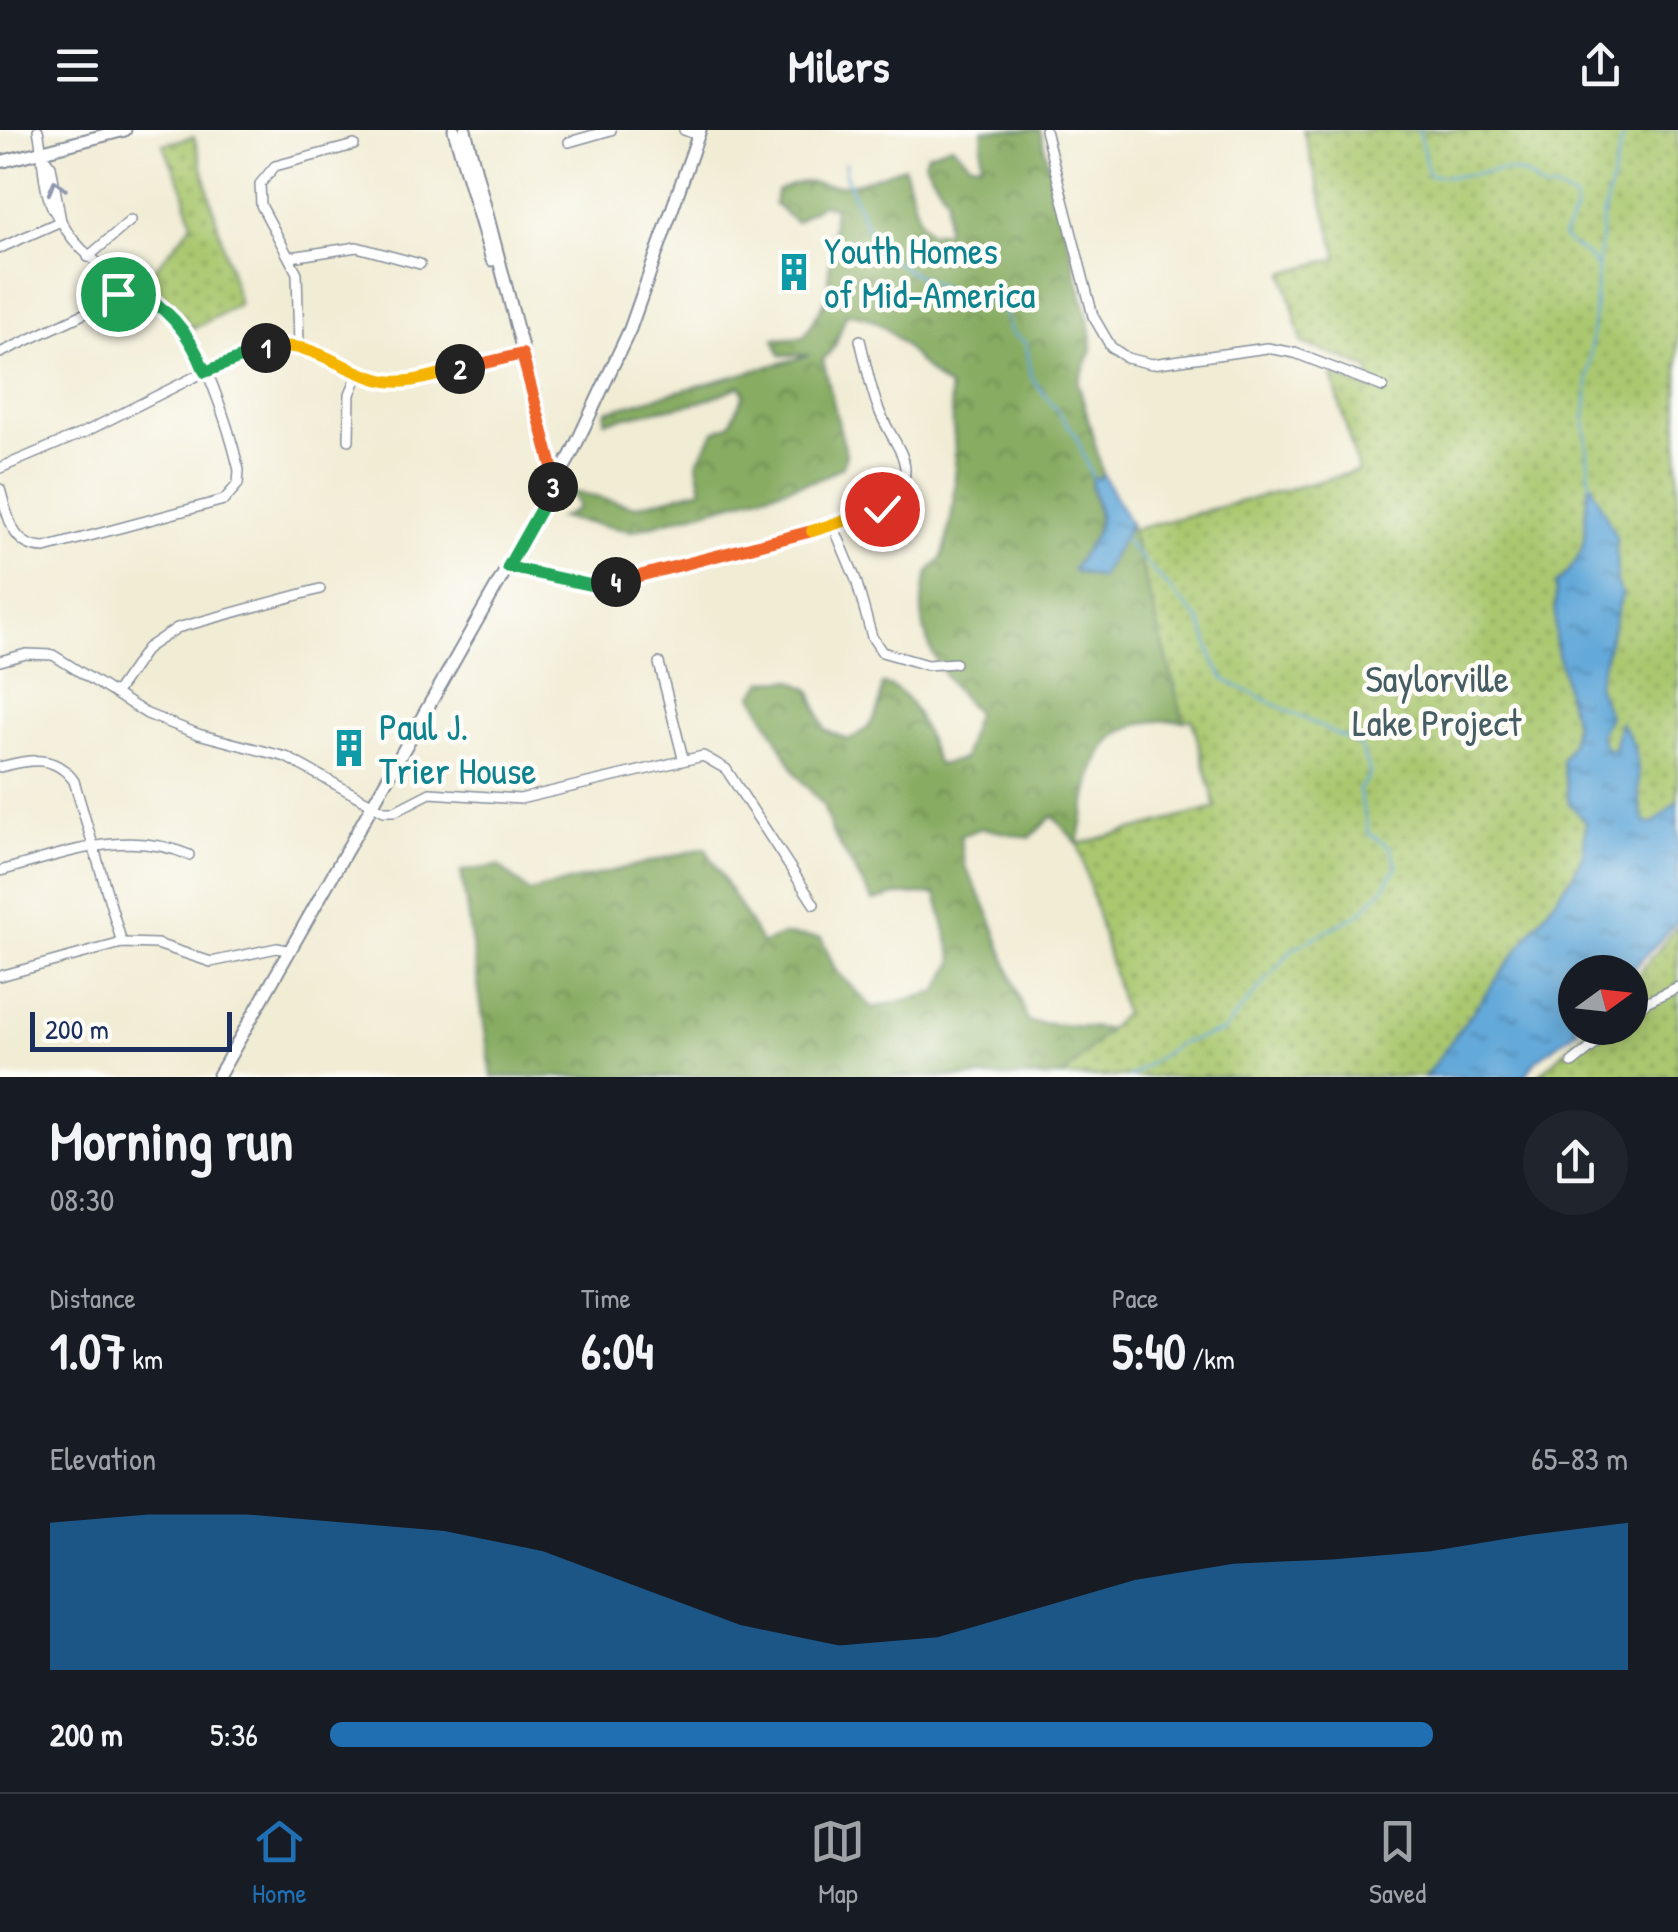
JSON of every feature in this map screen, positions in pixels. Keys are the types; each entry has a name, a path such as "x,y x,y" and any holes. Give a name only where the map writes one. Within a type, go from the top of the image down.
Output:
{"main road":[{"path":"0,162 125,130"},
{"path":"454,130 522,354"},
{"path":"465,130 556,482"},
{"path":"218,1077 556,482 630,329 699,132"}],"street":[{"path":"0,489 14,532 24,544 38,548 224,500 238,484 239,470 205,372 178,321 88,257 54,212 42,168 38,130"},
{"path":"569,142 612,130"},
{"path":"684,130 699,132"},
{"path":"1045,130 1094,316 1111,347 1139,362 1267,348 1294,353 1383,387"},
{"path":"299,346 299,284 291,257 261,205 259,190 264,177 282,164 354,145"},
{"path":"88,257 131,220"},
{"path":"0,248 61,221"},
{"path":"291,257 357,247 420,264"},
{"path":"0,353 107,303 126,284"},
{"path":"508,567 605,585 882,509 895,495 904,469 900,442 877,406 860,340"},
{"path":"0,468 252,352 299,346 360,372 404,382 522,354"},
{"path":"350,440 350,394 360,372"},
{"path":"833,525 856,580 872,637 882,652 927,665 955,663"},
{"path":"115,694 147,648 177,628 320,589"},
{"path":"0,661 26,654 53,655 176,727 300,763 372,805 395,811 423,794 520,799 703,756 726,769 814,904"},
{"path":"659,663 684,758"},
{"path":"0,767 36,759 54,763 69,774 79,795 122,943"},
{"path":"0,871 94,846 145,842 189,855"},
{"path":"0,976 122,943 157,944 211,962 268,949 288,950"},
{"path":"1648,1001 1678,987"},
{"path":"1572,1064 1595,1045"}],"green space":[{"path":"983,130 1040,130 1091,331 1092,350 1078,382 1103,474 1099,479 1092,477 1097,527 1075,572 1100,578 1130,524 1184,721 1153,721 1130,727 1113,738 1093,772 1078,844 1052,816 1030,838 982,828 960,836 965,866 988,911 1028,1022 1109,1029 1063,1077 492,1077 461,871 499,866 529,892 705,848 762,944 783,935 821,938 836,971 873,1008 937,992 954,962 936,894 896,895 873,901 832,832 823,805 796,774 753,695 764,681 791,680 810,690 825,730 848,740 874,718 882,684 894,688 911,705 938,765 963,759 976,712 940,667 931,650 922,614 928,575 944,553 953,503 955,454 949,388 889,331 862,316 846,314 835,346 823,360 846,454 843,466 822,478 632,531 560,518 575,511 578,504 568,491 635,506 702,489 697,463 714,432 730,424 744,394 741,386 700,402 605,421 606,411 810,355 780,355 774,339 804,337 827,298 834,207 821,204 796,222 774,204 777,191 805,182 849,184 904,167 919,219 929,233 946,231 947,197 924,162 927,154 952,145 970,163 981,164"},
{"name":"Saylorville Lake Project","path":"1303,130 1678,130 1678,805 1473,1019 1424,1077 1063,1077 1124,1013 1078,844 1216,808 1192,719 1184,721 1132,530 1358,471 1332,375 1373,391 1368,368 1302,343 1284,273 1338,258"},
{"path":"194,137 239,304 193,329 172,303 143,283 192,224 183,189 163,144"},
{"path":"1678,926 1678,1077 1537,1077 1571,1045 1648,1045 1648,962"}],"water":[{"path":"1103,474 1130,524 1100,578 1073,570 1098,526 1092,477 1099,479"},
{"path":"1590,482 1616,537 1617,583 1622,594 1597,685 1609,716 1600,735 1605,748 1614,750 1620,722 1629,735 1637,760 1645,823 1653,824 1678,801 1678,921 1646,955 1558,955 1558,1044 1536,1060 1525,1077 1425,1077 1574,873 1583,854 1586,822 1569,803 1562,760 1571,744 1574,724 1555,640 1556,584 1578,558 1582,547"}],"waterway":[{"path":"1419,130 1428,174 1513,172 1528,176 1544,191 1557,190 1575,200 1575,213 1562,237 1596,266"},
{"path":"1590,485 1585,420 1602,219 1625,130"},
{"path":"846,163 845,173 866,226 887,256 918,276 968,299 981,297 1005,313 1011,333 1026,343 1032,378 1075,434 1093,479"},
{"path":"1123,539 1201,622 1214,662 1225,680 1360,746 1370,774 1359,790 1369,834 1390,847 1397,866 1386,885 1359,914 1293,949 1223,1031 1178,1044 1129,1077"}],"place":[{"name":"Youth Homes of Mid-America","path":"794,272"},
{"name":"Paul J. Trier House","path":"349,748"}],"route":[{"path":"118,294 126,284 170,313 183,328 205,372 236,356 286,345 309,348 372,377 394,382 522,354 556,482 508,567 605,585 882,509"}]}
